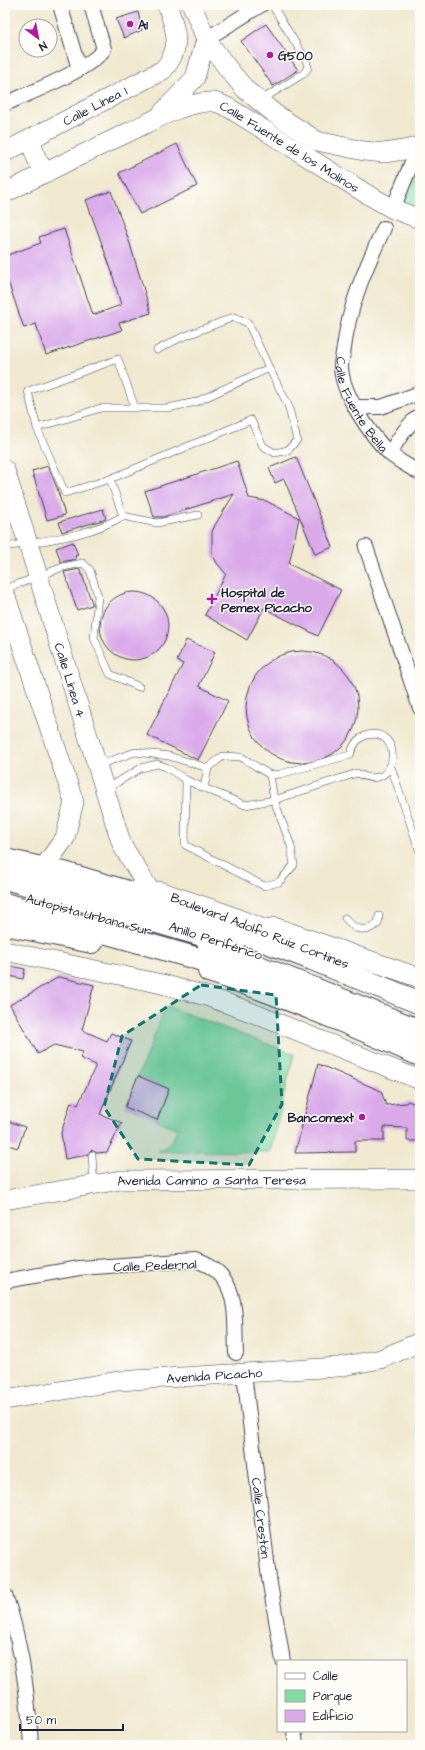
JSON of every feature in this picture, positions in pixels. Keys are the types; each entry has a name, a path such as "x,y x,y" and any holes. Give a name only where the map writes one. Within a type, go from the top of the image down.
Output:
{"highway":[{"path":"5,860 64,873 152,899 312,959 420,1003"},
{"name":"Anillo Periférico","path":"5,878 230,943 420,1019"},
{"name":"Autopista Urbana Sur","path":"5,890 208,947 420,1031"},
{"name":"Autopista Urbana Sur","path":"5,904 216,963 420,1042"},
{"path":"5,924 170,958 251,984 420,1055"}],"street":[{"path":"60,5 79,69"},
{"path":"5,104 79,69 99,56 104,49 91,5"},
{"name":"Calle Línea 1","path":"5,152 163,70 171,61 177,38 167,5"},
{"name":"Calle Fuente de los Molinos","path":"192,5 206,39 229,70 259,101 275,114 317,141 364,151 384,153 404,150 419,145"},
{"path":"5,193 156,119 181,95 195,78 206,39 261,5"},
{"name":"Calle Fuente de los Molinos","path":"156,119 191,105 216,102 229,108 393,209 420,219"},
{"path":"32,138 33,150 36,158 47,172"},
{"path":"393,209 419,145"},
{"name":"Calle Fuente Bella","path":"384,228 363,274 351,309 345,336 341,367 345,385 355,407 372,433 390,454 420,473"},
{"path":"355,407 381,406 420,393"},
{"path":"390,454 398,438 409,424 420,415"},
{"name":"Calle Línea 4","path":"5,470 122,844 147,886"},
{"path":"366,547 420,708"},
{"path":"5,594 74,802 65,838 49,860"},
{"name":"Boulevard Adolfo Ruiz Cortines","path":"5,850 147,886 224,913 420,994"},
{"path":"224,913 289,932 420,978"},
{"path":"5,951 162,984 206,996 248,1011 420,1080"},
{"path":"105,973 178,997 420,1093"},
{"name":"Avenida Camino a Santa Teresa","path":"5,1200 121,1180 420,1179"},
{"name":"Calle Pedernal","path":"5,1281 79,1268 195,1260 218,1272 233,1295 236,1353"},
{"name":"Avenida Picacho","path":"5,1400 118,1381 338,1367 381,1359 420,1342"},
{"name":"Calle Crestón","path":"244,1374 268,1570 283,1660"},
{"path":"5,1595 12,1616 25,1681 31,1745"},
{"path":"294,1732 296,1745"}],"lane":[{"path":"259,101 303,74 308,68 306,60 272,5"},
{"path":"135,408 118,359 28,391 37,428 65,493 110,479 251,420 263,446 275,453 288,450 297,440 288,405 248,323 234,317 180,338 157,350"},
{"path":"37,428 101,408 168,408 196,402 270,368"},
{"path":"110,479 122,516"},
{"path":"5,547 61,538 108,525 122,516 157,523 198,515"},
{"path":"5,589 38,578 63,567 83,563 90,570 98,596 94,638 110,674 138,687"},
{"path":"106,789 141,768 157,764 166,767 186,780 204,788 245,805 274,800 357,773 366,778 376,778 384,774 391,767 394,758 392,748 386,740 378,735 368,735 359,739 353,746 350,755 280,774 270,775 242,758 223,756 208,768 204,788"},
{"path":"98,766 135,752 169,756 208,768"},
{"path":"166,767 169,756"},
{"path":"391,767 420,852"},
{"path":"186,780 185,845 264,886 279,882 294,866 291,846 274,800 270,775"},
{"path":"345,918 355,928 367,930 378,924 379,916"},
{"path":"92,1155 94,1185"}],"highlighted area":[{"path":"201,985 276,995 282,1104 249,1165 138,1159 104,1107 122,1036"}],"green space":[{"path":"420,161 420,219 399,211"},
{"path":"166,1006 294,1054 270,1152 158,1151 170,1143 177,1129 157,1120 169,1089 138,1076"}],"building":[{"name":"A1","path":"138,12 142,30 124,38 116,19"},
{"name":"G500","path":"266,24 298,70 273,86 241,41"},
{"path":"177,144 197,186 140,214 119,173"},
{"path":"111,191 130,244 151,313 119,323 122,330 46,355 36,324 24,328 5,273 5,256 41,243 39,237 64,229 93,315 121,305 111,269 86,200"},
{"path":"296,457 333,547 315,554 284,479 275,483 269,468"},
{"path":"237,461 249,498 266,501 299,518 289,564 341,590 318,636 264,608 247,640 205,615 226,574 212,554 212,532 234,494 163,517 154,517 145,491"},
{"path":"48,466 57,488 65,515 47,520 32,471"},
{"path":"103,509 106,519 62,532 59,522"},
{"path":"73,542 78,555 75,556 76,559 61,562 56,548"},
{"path":"80,569 92,605 77,610 64,572"},
{"path":"127,592 141,592 153,597 163,607 168,619 168,633 163,645 153,655 141,660 127,660 115,655 105,645 100,633 100,619 105,607 115,597"},
{"path":"186,640 215,652 199,686 228,701 198,760 147,735 183,664 177,661"},
{"path":"302,651 323,656 333,661 341,668 348,676 353,686 358,707 353,728 348,738 341,746 333,753 323,758 302,763 281,758 271,753 263,746 256,738 251,728 246,707 251,686 256,676 263,668 271,661 281,656"},
{"path":"6,965 25,969 23,979 5,975"},
{"path":"59,977 94,985 82,1030 107,1041 111,1033 131,1041 100,1114 122,1123 107,1152 97,1153 91,1150 87,1155 65,1159 61,1133 71,1102 78,1105 96,1065 80,1058 83,1052 54,1045 38,1054 10,1005"},
{"name":"Bancomext","path":"318,1064 381,1091 386,1105 406,1103 408,1101 420,1106 420,1141 407,1141 407,1128 384,1127 384,1141 355,1141 355,1152 295,1153"},
{"path":"138,1076 169,1089 157,1120 125,1107"},
{"path":"5,1120 25,1127 18,1148 5,1144"}],"place":[{"name":"A1","path":"130,24"},
{"name":"G500","path":"270,55"},
{"name":"Hospital de Pemex Picacho","path":"212,599"},
{"name":"Bancomext","path":"362,1117"}]}
